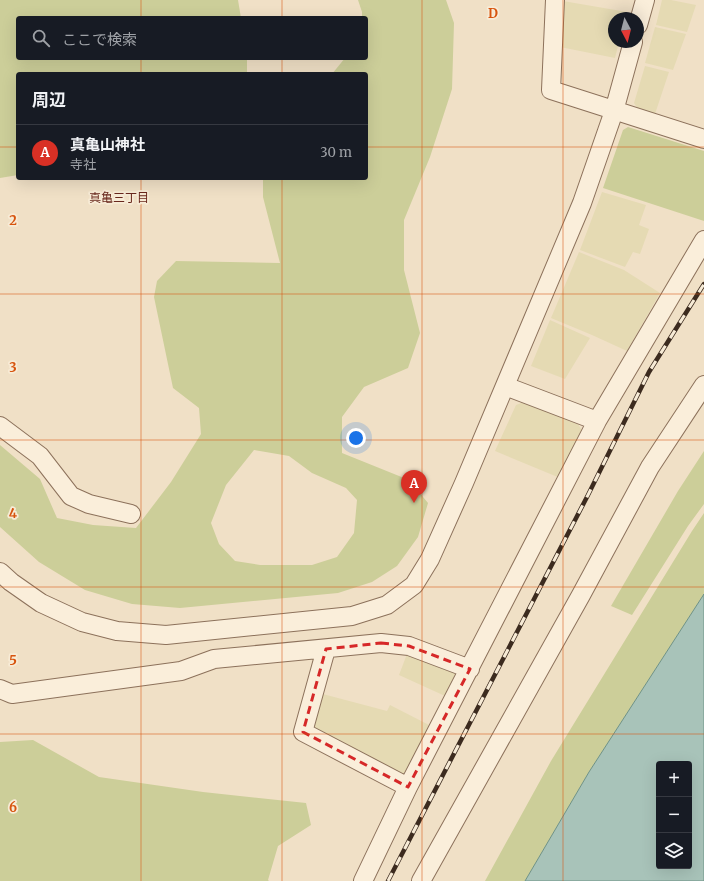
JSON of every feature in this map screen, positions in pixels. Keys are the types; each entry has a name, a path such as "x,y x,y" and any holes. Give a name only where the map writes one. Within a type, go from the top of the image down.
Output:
{"street":[{"path":"555,0 551,90 614,111 702,133"},
{"path":"642,12 645,0"},
{"path":"0,572 11,582 42,603 82,622 117,631 166,635 352,616 387,605 414,584 430,559 582,203 614,111 631,48"},
{"path":"363,881 408,787 597,421 704,240"},
{"path":"421,881 577,602 650,467 704,384"},
{"path":"505,386 597,421"},
{"path":"0,426 40,456 71,496 89,504 131,514"},
{"path":"0,689 12,694 181,671 214,659 382,643 409,646 470,669"},
{"path":"326,649 303,732 408,787"}],"highlighted area":[{"path":"381,643 409,646 470,669 408,787 303,732 326,649"}],"shaded area":[{"path":"662,0 671,0 696,5 687,32 656,25"},
{"path":"563,1 627,12 608,12 608,48 618,48 615,58 560,47"},
{"path":"655,27 686,34 673,70 645,63"},
{"path":"645,66 669,72 655,114 638,109 634,103"},
{"path":"602,192 646,205 639,225 649,229 640,254 633,252 625,267 580,250"},
{"path":"579,252 624,270 660,293 627,351 551,318"},
{"path":"550,320 590,338 565,379 531,366"},
{"path":"524,402 578,424 583,432 560,478 495,451 516,405"},
{"path":"407,654 456,673 445,696 399,675"},
{"path":"319,693 387,711 390,705 431,726 406,774 400,775 312,732"}],"green space":[{"path":"0,0 238,0 241,16 16,16 16,60 247,60 247,72 16,72 16,175 0,178"},
{"path":"358,0 446,0 454,23 452,89 430,157 404,220 404,270 420,333 408,368 364,387 342,417 342,453 409,480 428,503 418,537 397,566 372,582 338,593 180,608 132,604 85,590 39,562 0,527 0,445 40,479 57,518 93,525 136,528 171,482 201,434 199,408 173,388 154,297 157,281 176,261 280,263 263,197 263,180 368,180 368,72 334,72 343,60 368,60 368,16 362,16","holes":["254,450 289,456 312,473 346,488 357,500 354,533 337,557 312,565 260,565 235,561 219,544 211,523 226,485"]},
{"path":"628,127 704,151 704,221 603,188 623,130"},
{"path":"704,451 704,504 688,526 632,615 611,606 678,491"},
{"path":"704,513 704,594 589,772 525,881 485,881 551,761"},
{"path":"33,740 99,777 203,792 306,803 311,825 278,846 268,880 269,881 0,881 0,742"}],"water":[{"path":"704,594 704,881 525,881 589,772"}],"railway":[{"path":"388,881 588,495 649,372 704,284"}],"place":[{"name":"真亀山神社","path":"414,503"}],"district":[{"name":"真亀三丁目","path":"119,198"}]}
